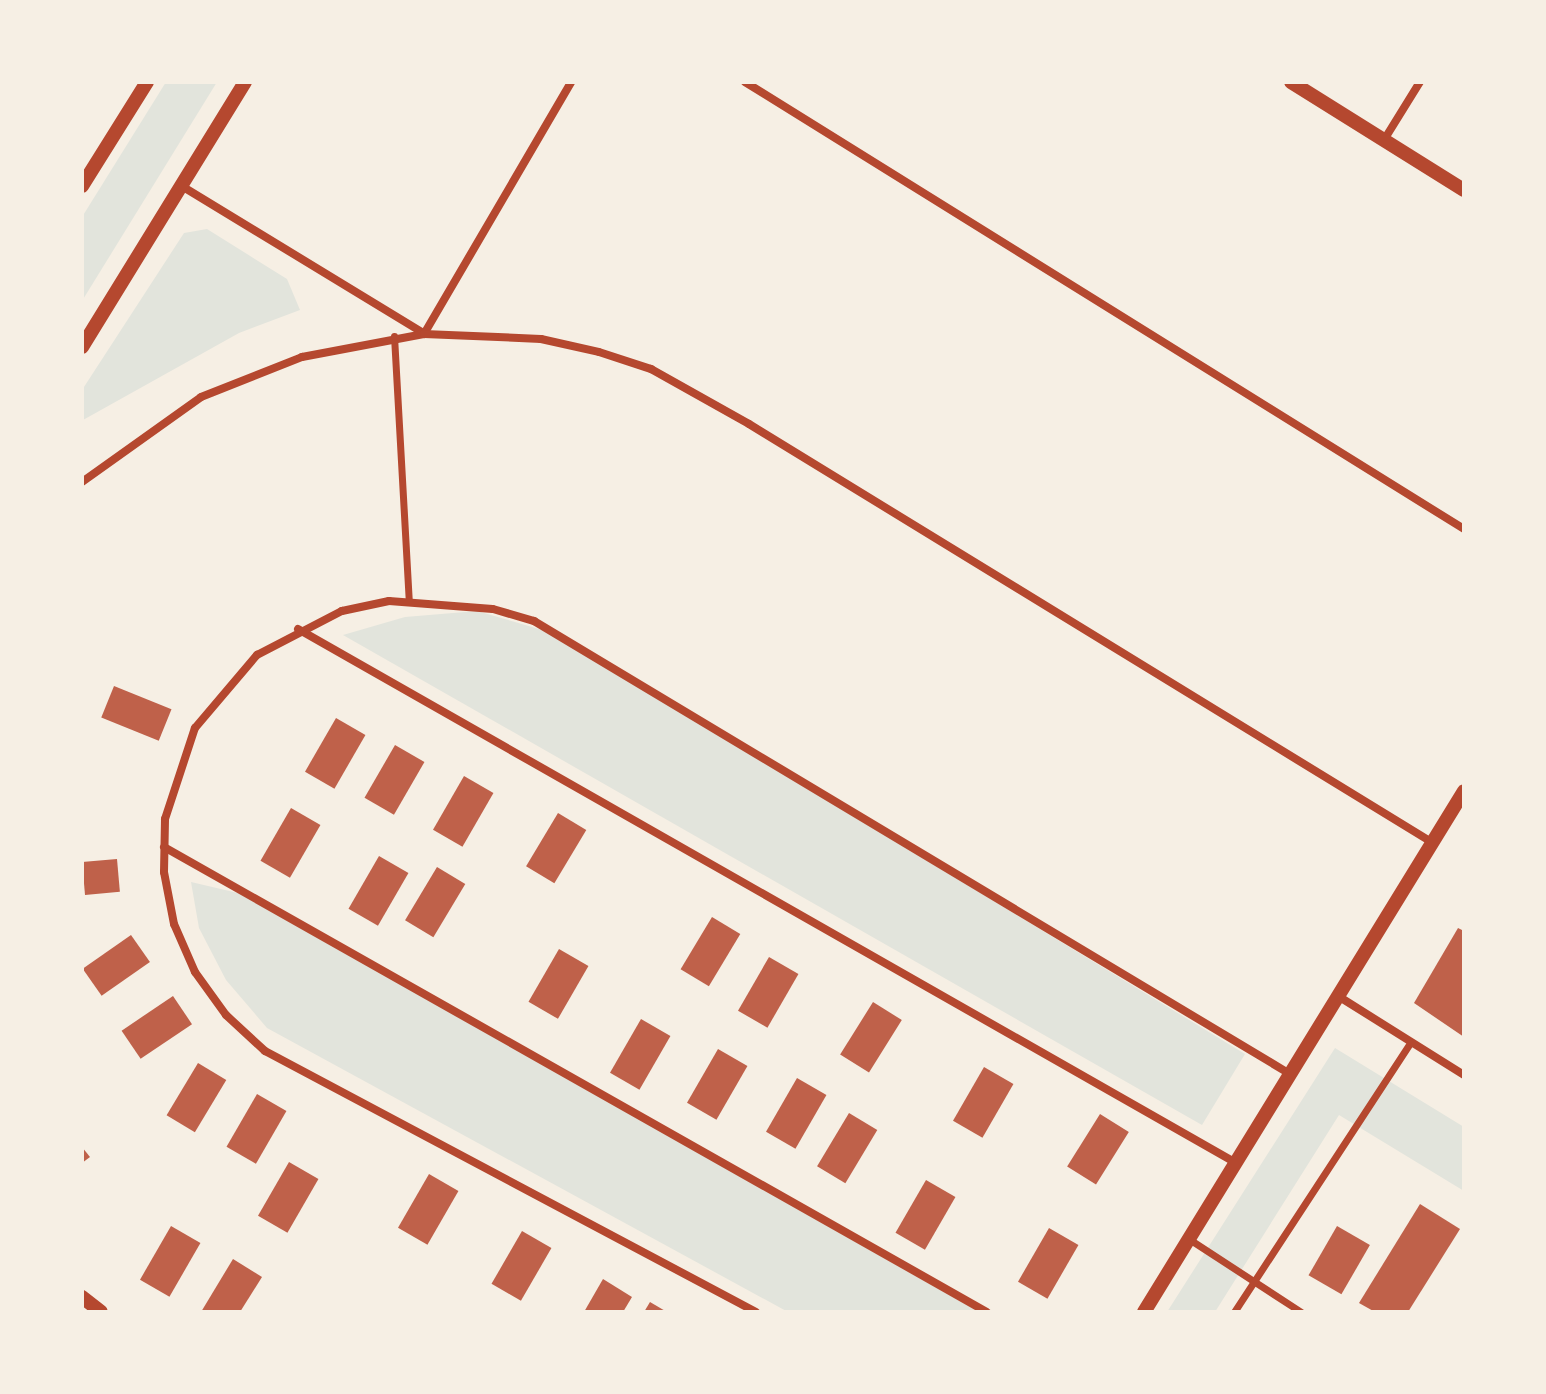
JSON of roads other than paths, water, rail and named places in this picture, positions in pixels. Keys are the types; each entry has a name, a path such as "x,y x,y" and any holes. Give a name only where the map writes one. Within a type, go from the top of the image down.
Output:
{"street":[{"path":"82,186 147,82"},
{"path":"82,347 245,82"},
{"path":"424,334 571,82"},
{"path":"745,82 1464,529"},
{"path":"1291,82 1464,190"},
{"path":"1384,140 1420,82"},
{"path":"180,185 424,334"},
{"path":"82,482 162,421 247,375 394,336 424,334 541,339 651,369 1433,843"},
{"path":"394,336 409,602"},
{"path":"756,1312 265,1051 195,972 174,924 164,847 175,772 195,728 248,664 298,629 342,611 409,602 493,609 570,639 1290,1074"},
{"path":"298,629 1236,1163"},
{"path":"1144,1312 1464,791"},
{"path":"164,847 987,1312"},
{"path":"1338,996 1464,1075"},
{"path":"1234,1312 1411,1042"},
{"path":"1189,1239 1301,1312"},
{"path":"82,1297 101,1312"}]}
